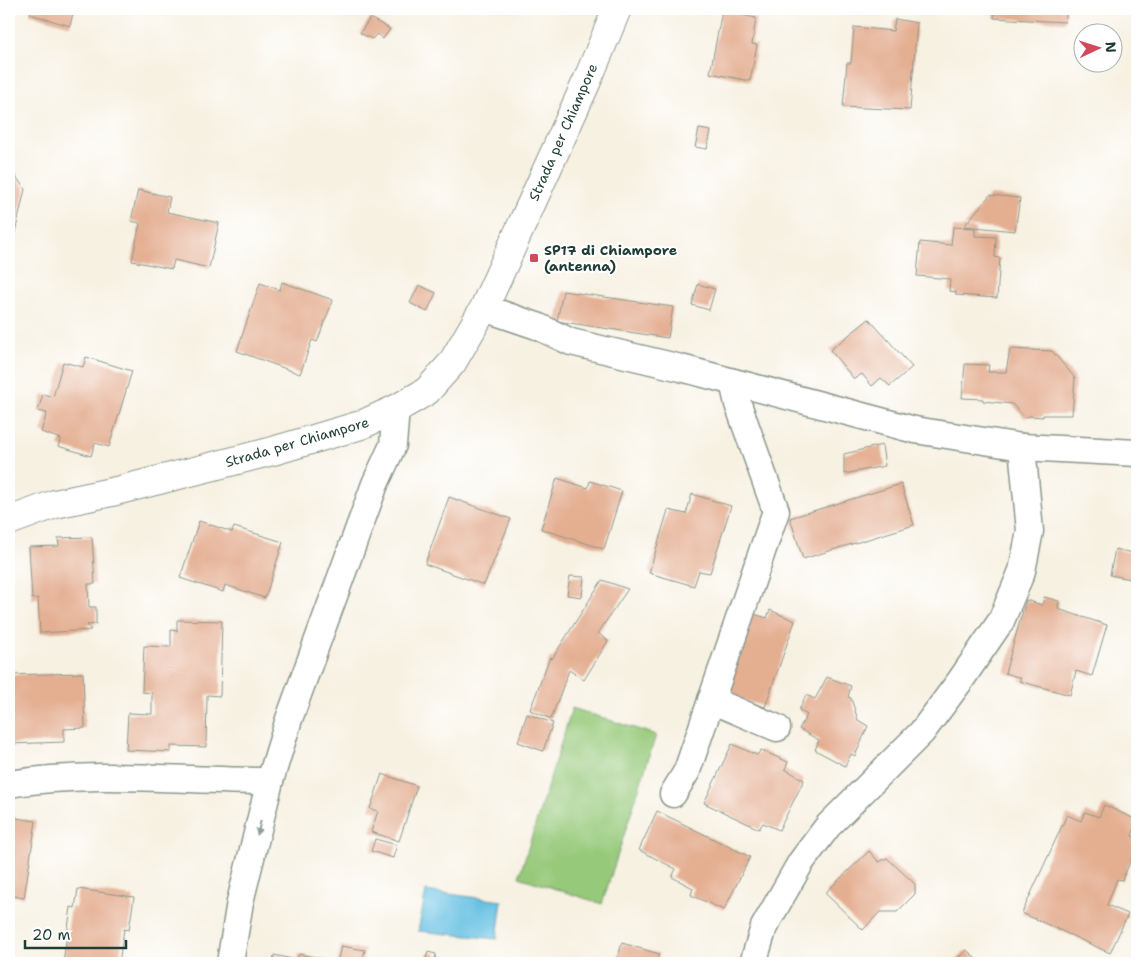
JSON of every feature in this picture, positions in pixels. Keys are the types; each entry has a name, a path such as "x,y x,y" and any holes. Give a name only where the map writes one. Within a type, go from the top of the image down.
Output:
{"street":[{"name":"Strada per Chiampore","path":"9,520 54,504 116,492 273,451 362,425 396,409 427,391 452,363 484,308 587,81 617,9"},
{"path":"484,308 537,326 571,342 915,430 1022,448 1137,453"},
{"path":"673,794 687,770 776,511 738,404 733,382"},
{"path":"230,963 240,902 270,781 289,719 371,493 393,445 396,409"},
{"path":"753,963 764,928 801,862 828,826 922,732 960,681 1000,621 1022,571 1030,531 1022,448"},
{"path":"711,700 777,728"},
{"path":"9,784 110,776 270,781"}],"green space":[{"path":"572,708 656,735 602,904 519,877"}],"water":[{"path":"426,891 502,901 497,939 418,931"}],"building":[{"path":"32,9 74,9 70,26 30,14"},
{"path":"995,9 1067,9 1065,22 994,18"},
{"path":"722,11 756,18 752,44 757,45 750,81 710,73"},
{"path":"370,18 390,29 383,39 377,34 372,39 360,33"},
{"path":"895,19 917,23 910,110 843,107 847,63 851,63 854,27 893,31"},
{"path":"699,129 711,131 707,149 695,147"},
{"path":"9,173 14,174 25,189 13,242 9,241"},
{"path":"138,190 170,197 167,212 219,223 209,268 174,260 172,269 132,261 140,223 131,221"},
{"path":"990,195 1020,198 1015,231 964,226"},
{"path":"953,227 975,228 975,236 996,237 995,257 1000,258 997,298 956,295 956,292 949,291 950,279 917,276 920,242 951,245"},
{"path":"282,282 333,300 317,342 312,340 300,374 237,351 260,283 280,290"},
{"path":"698,284 715,289 709,310 692,305"},
{"path":"419,285 436,293 427,312 410,303"},
{"path":"563,291 673,307 668,338 557,321"},
{"path":"869,319 912,367 890,386 881,378 872,386 862,374 854,379 830,350"},
{"path":"1010,349 1052,351 1075,378 1072,415 1043,415 1043,417 1029,416 1025,418 1012,404 983,401 983,399 962,398 965,364 989,365 988,372 1006,372"},
{"path":"86,357 132,371 109,447 95,443 91,456 58,446 61,439 41,432 47,413 38,411 43,394 53,397 63,362 83,367"},
{"path":"882,445 885,466 844,474 844,454"},
{"path":"557,478 588,488 590,481 622,491 604,549 541,529"},
{"path":"901,484 914,525 803,559 790,518"},
{"path":"692,494 731,506 710,573 699,571 694,586 649,573 668,510 686,514"},
{"path":"449,497 511,519 484,585 425,564"},
{"path":"199,521 232,532 234,527 283,542 265,598 225,585 223,592 180,578"},
{"path":"92,537 95,584 88,584 89,607 96,607 96,624 87,625 91,630 40,633 38,598 32,599 29,547 59,546 58,538"},
{"path":"1115,549 1137,554 1136,580 1110,575"},
{"path":"570,576 584,577 582,597 567,595"},
{"path":"602,580 628,589 598,633 608,641 584,680 569,670 551,719 530,710 550,657 552,659"},
{"path":"1044,597 1059,601 1058,609 1107,625 1092,676 1076,671 1070,695 1019,681 1021,678 1005,673 1026,600 1042,605"},
{"path":"770,610 795,621 765,707 718,692 747,612 767,618"},
{"path":"177,620 222,621 220,696 207,695 206,747 171,746 171,752 126,750 128,713 152,714 152,693 142,692 144,646 171,647 171,630 177,631"},
{"path":"83,673 85,728 64,729 64,742 11,744 9,675"},
{"path":"827,677 851,686 848,697 851,698 858,720 868,726 855,756 851,754 845,766 815,750 819,740 799,729 807,715 799,710 806,695 815,699"},
{"path":"527,714 553,723 543,751 518,742"},
{"path":"732,744 757,755 761,750 788,762 785,769 804,780 779,830 763,823 759,829 704,803"},
{"path":"382,774 417,786 399,841 371,832 378,811 370,809"},
{"path":"1104,805 1137,820 1132,836 1137,838 1137,847 1122,880 1117,879 1107,905 1128,914 1110,953 1022,913 1067,815 1081,821 1085,812 1099,817"},
{"path":"657,811 750,857 724,910 691,895 693,888 672,877 676,869 639,850"},
{"path":"9,817 36,821 24,898 9,895"},
{"path":"375,839 397,845 393,858 371,851"},
{"path":"869,851 879,862 887,858 915,884 915,894 897,912 880,912 863,930 825,893"},
{"path":"78,889 134,897 129,930 124,929 119,963 63,963 71,907 75,908"},
{"path":"622,943 659,954 656,963 616,963"},
{"path":"341,946 365,950 362,963 337,963"},
{"path":"967,950 980,963 952,963"},
{"path":"428,952 436,954 434,963 415,963 416,960 425,962"},
{"path":"299,954 336,963 273,963 274,955 297,960"}],"place":[{"name":"SP17 di Chiampore (antenna)","path":"534,258"}]}
